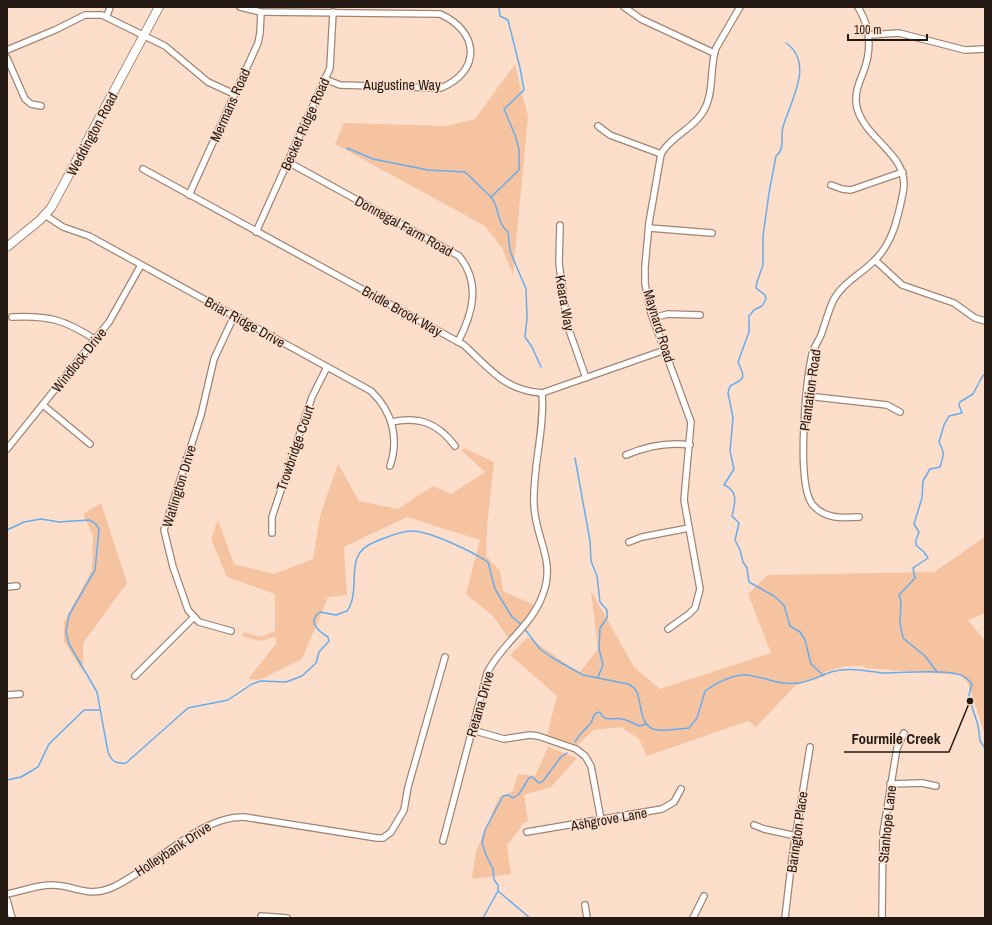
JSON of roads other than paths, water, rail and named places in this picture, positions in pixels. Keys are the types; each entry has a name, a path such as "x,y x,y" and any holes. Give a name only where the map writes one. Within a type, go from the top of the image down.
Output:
{"main road":[{"name":"Weddington Road","path":"7,247 45,215 51,208 76,165 159,7"}],"street":[{"path":"107,16 110,7"},
{"name":"Augustine Way","path":"240,7 261,12 440,14 452,18 467,34 470,48 470,58 466,69 460,77 451,84 441,88 340,85 325,79"},
{"path":"624,7 646,22 714,53"},
{"path":"598,126 610,135 662,154 668,145 696,121 704,111 710,93 714,53 740,7"},
{"name":"Plantation Road","path":"858,7 866,24 869,35 868,58 857,91 857,107 865,124 897,161 902,172 903,192 893,234 875,260 844,285 833,301 814,348 803,445 808,496 815,506 826,515 842,518 859,517"},
{"name":"Mermans Road","path":"189,195 258,43 261,12"},
{"name":"Becket Ridge Road","path":"256,232 325,79 330,64 333,12"},
{"path":"7,50 55,30 85,15 95,14 107,16 165,46 208,82 234,94"},
{"path":"869,35 899,33 965,50 985,49"},
{"path":"7,58 25,99 31,104 41,106"},
{"name":"Maynard Road","path":"662,154 649,228 645,275 648,302 653,318 691,422 690,445 684,489 689,528 700,580 699,598 695,608 668,629"},
{"name":"Donnegal Farm Road","path":"288,162 459,256 467,266 473,285 470,316 458,342"},
{"name":"Bridle Brook Way","path":"143,169 464,345 486,368 515,388 528,392 542,393 665,350"},
{"path":"832,185 842,189 851,190 902,172"},
{"name":"Briar Ridge Drive","path":"45,215 63,227 90,236 371,392 386,410 394,430 394,449 390,466"},
{"name":"Keara Way","path":"560,225 558,263 567,324 586,378"},
{"path":"649,228 712,233"},
{"path":"875,260 902,285 954,303 975,318 985,321"},
{"name":"Windlock Drive","path":"7,449 96,340 114,314 141,265"},
{"path":"653,318 668,314 700,315"},
{"path":"12,317 36,316 55,319 77,328 96,340"},
{"name":"Watlington Drive","path":"231,631 204,624 194,617 184,603 166,544 164,530 201,415 214,359 234,316"},
{"name":"Trowbridge Court","path":"272,533 271,522 276,504 312,397 327,367"},
{"name":"Retana Drive","path":"443,841 487,673 498,654 528,622 543,594 548,575 547,556 534,507 542,393"},
{"path":"808,396 887,406 900,412"},
{"path":"43,405 90,444"},
{"path":"391,422 413,419 424,422 442,431 455,446"},
{"path":"626,455 656,446 677,444 690,445"},
{"path":"629,542 642,537 689,528"},
{"path":"7,587 17,586"},
{"path":"135,676 194,617"},
{"name":"Holleybank Drive","path":"7,894 53,885 82,892 102,891 123,882 206,827 230,817 244,817 380,838 386,836 394,828 403,813 445,657"},
{"path":"7,695 20,694"},
{"path":"472,730 504,739 530,735 538,736 576,749 585,756 591,766 601,820"},
{"name":"Stanhope Lane","path":"882,918 883,844 890,784 897,748 904,733"},
{"name":"Barington Place","path":"785,918 810,747"},
{"path":"890,784 922,783 936,786"},
{"name":"Ashgrove Lane","path":"527,832 651,812 669,806 674,802 681,789"},
{"path":"754,825 764,829 796,836"},
{"path":"693,918 704,896"},
{"path":"7,900 12,918"},
{"path":"586,905 587,918"},
{"path":"262,916 288,918"}],"waterway":[{"path":"491,197 519,170 519,149 504,109 524,90 508,20 500,16 499,7"},
{"path":"786,43 794,51 799,61 800,72 795,95 783,127 782,146 781,150 776,156 769,193 763,236 763,265 756,288 765,295 766,299 762,306 754,310 749,316 749,332 738,362 743,376 740,381 730,386 728,393 733,418 730,451 734,469 724,485 734,494 735,502 732,516 739,523 735,540 740,550 743,562 747,568 749,582 774,596 784,605 790,626 800,632 805,640 811,664 823,675"},
{"path":"347,148 373,159 428,170 465,172 491,197 496,206 501,224 508,232 510,251 526,289 527,318 525,337 532,347 541,367"},
{"path":"937,672 925,656 903,638 900,623 901,602 899,595 915,578 913,568 928,558 916,545 919,532 914,524 922,498 923,481 930,469 940,467 943,454 939,442 944,425 949,416 962,413 959,405 960,402 973,394 985,374"},
{"path":"575,458 590,541 591,561 597,576 600,602 607,610 607,618 600,628 599,649 603,665 598,677"},
{"path":"7,530 24,522 41,519 59,522 89,520 95,523 99,529 95,570 69,615 66,632 69,644 97,692 108,752 115,762 120,763 126,763 188,708 228,700 252,684 261,681 286,682 302,676 316,663 319,652 329,641 328,637 315,626 314,619 316,615 320,612 336,615 347,611 352,599 354,571 358,555 368,545 394,534 412,531 429,534 462,548 488,562 495,589 512,617 522,625"},
{"path":"524,628 540,649 583,675 632,686 639,697 644,721 647,725 658,730 689,728 697,718 705,691 722,681 741,675 792,683 807,681 830,672 841,670 884,673 941,672 961,675 972,684 969,695 970,701 978,725 980,741 985,748"},
{"path":"7,780 21,777 38,767 49,744 84,710 99,710"},
{"path":"575,742 580,734 590,724 594,715 600,712 607,719 622,719 640,726 646,724"},
{"path":"530,918 498,891 498,885 494,880 493,869 486,855 482,842 485,830 503,796 508,795 513,798 519,794 529,778 532,777 539,783 543,781 561,757 567,753"},
{"path":"483,918 498,891"}],"place":[{"name":"Fourmile Creek","path":"970,701"}]}
